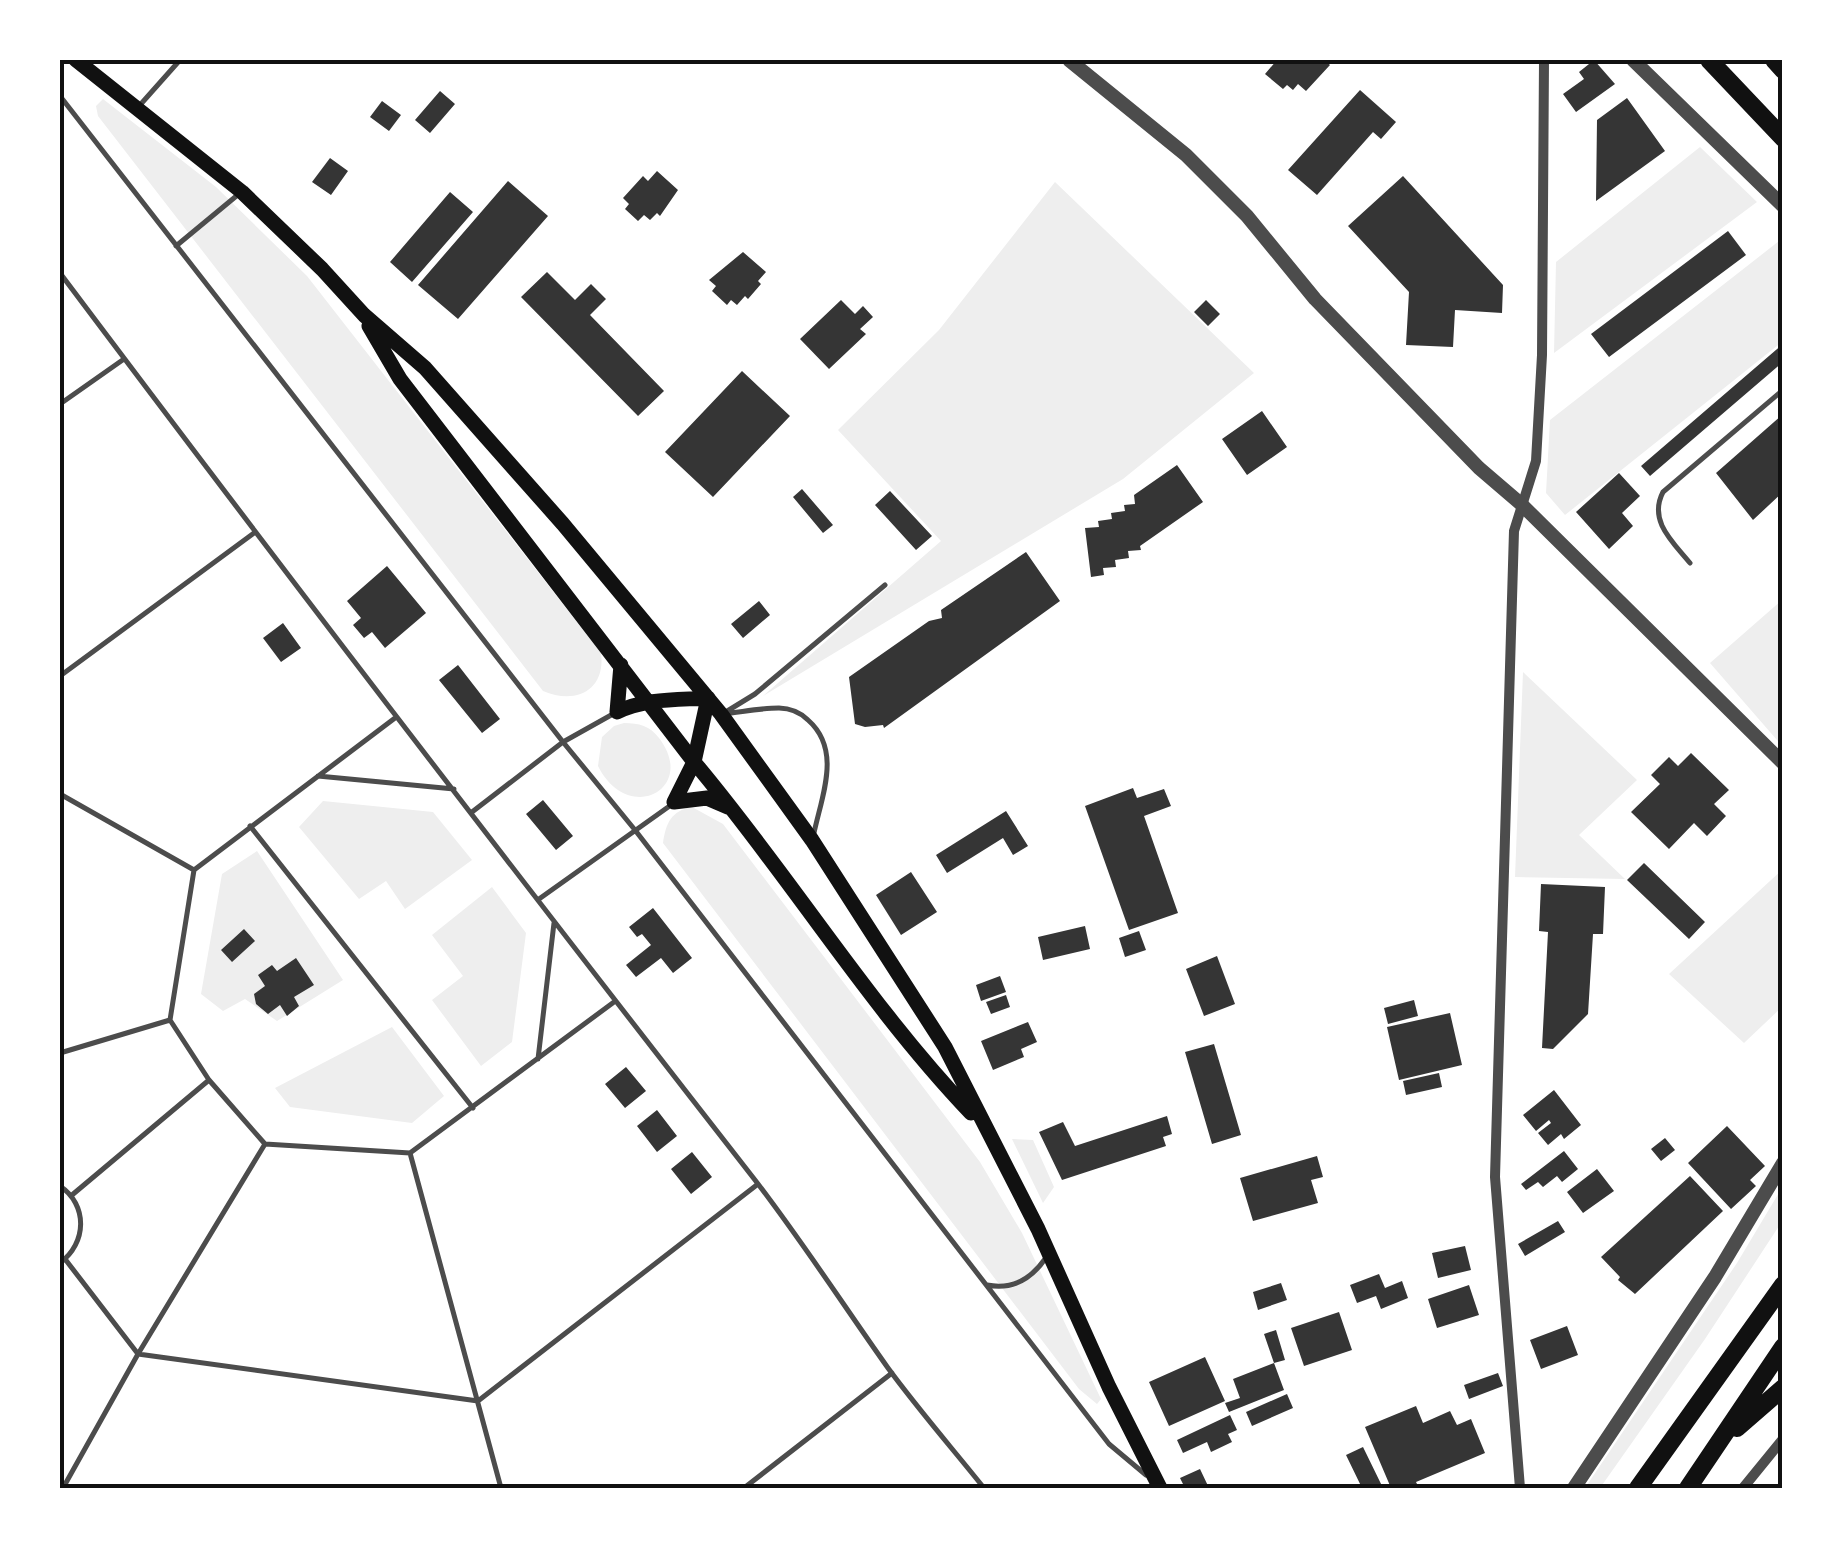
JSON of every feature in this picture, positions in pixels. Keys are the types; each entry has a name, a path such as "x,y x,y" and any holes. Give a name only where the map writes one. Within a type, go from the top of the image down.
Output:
{"highway":[{"path":"1709,60 1783,138"},
{"path":"1774,60 1783,70"},
{"path":"1638,1488 1783,1285"},
{"path":"1688,1488 1783,1347"},
{"path":"1722,1442 1783,1388"}],"main road":[{"path":"76,60 242,192 322,269 364,316 438,382 564,524 721,714 812,840 945,1047 1158,1486"},
{"path":"364,316 400,379 736,812 927,1066 981,1123"},
{"path":"617,712 621,666"},
{"path":"617,712 650,701 708,698"},
{"path":"674,802 694,762 708,698"},
{"path":"674,802 707,798 736,812"}],"street":[{"path":"1069,60 1198,167 1247,216 1315,298 1479,468 1521,504 1783,763"},
{"path":"1520,1488 1495,1176 1514,531 1536,461 1542,355 1544,60"},
{"path":"1633,60 1783,206"},
{"path":"1574,1488 1715,1277 1783,1164"},
{"path":"1743,1488 1783,1439"}],"lane":[{"path":"138,107 180,60"},
{"path":"60,96 635,830 1109,1444 1158,1486"},
{"path":"176,246 242,192"},
{"path":"60,273 395,718 758,1184 892,1373 984,1488"},
{"path":"60,404 124,359"},
{"path":"1690,564 1663,530 1658,515 1663,492 1783,390"},
{"path":"60,676 254,533"},
{"path":"721,714 755,694 885,584"},
{"path":"721,714 790,709 816,727 826,743 829,761 812,840"},
{"path":"472,812 563,742 617,712"},
{"path":"395,718 194,870 170,1020 209,1080 265,1144 410,1153 614,1002"},
{"path":"315,776 454,790"},
{"path":"60,794 194,870"},
{"path":"539,899 674,802"},
{"path":"250,826 472,1108"},
{"path":"538,1059 554,920"},
{"path":"60,1054 170,1020"},
{"path":"72,1195 209,1080"},
{"path":"62,1488 265,1144"},
{"path":"410,1153 501,1488"},
{"path":"60,1186 72,1195 82,1224 74,1249 63,1261 138,1354 478,1400 758,1184"},
{"path":"984,1285 1010,1286 1023,1280 1048,1254"},
{"path":"744,1488 892,1373"}],"shaded area":[{"path":"103,99 216,187 307,276 601,653 599,677 586,691 566,696 543,691 98,116 96,106"},
{"path":"1700,147 1757,202 1554,353 1556,262"},
{"path":"1055,182 1254,373 1123,479 763,696 941,541 838,430 939,330"},
{"path":"1783,238 1783,341 1565,515 1546,493 1550,420"},
{"path":"1783,599 1783,747 1710,663"},
{"path":"1523,672 1637,780 1579,835 1625,879 1515,877"},
{"path":"624,723 652,731 669,756 670,772 665,785 654,794 626,794 611,784 598,766 602,737"},
{"path":"323,801 433,812 472,860 405,909 386,881 359,899 299,827"},
{"path":"692,807 723,824 980,1162 1022,1233 1101,1399 1097,1404 1079,1389 663,843 671,819"},
{"path":"257,851 343,980 277,1021 245,999 223,1011 201,994 222,874"},
{"path":"1783,869 1783,1006 1744,1043 1669,974"},
{"path":"492,887 526,933 512,1042 481,1066 432,1000 463,976 432,935"},
{"path":"392,1027 444,1096 412,1123 290,1107 275,1088"},
{"path":"1012,1139 1033,1140 1054,1187 1043,1203"},
{"path":"1783,1186 1783,1220 1705,1339 1600,1488 1585,1488 1737,1263"}],"building":[{"path":"1277,60 1325,60 1330,65 1306,91 1298,84 1293,90 1287,85 1283,89 1265,74"},
{"path":"1594,60 1615,84 1576,112 1563,94 1584,79 1579,72"},
{"path":"1360,90 1396,122 1381,139 1373,132 1317,195 1288,170"},
{"path":"440,91 455,104 430,133 415,120"},
{"path":"1627,98 1665,151 1596,201 1597,120"},
{"path":"382,101 401,115 389,131 370,117"},
{"path":"330,158 348,171 331,195 312,182"},
{"path":"657,171 678,190 660,216 657,213 650,220 644,215 638,221 625,209 629,204 623,198 643,176 648,181"},
{"path":"1403,176 1503,285 1502,313 1455,310 1453,347 1406,345 1409,292 1348,226"},
{"path":"508,181 548,216 458,319 418,285"},
{"path":"450,192 473,212 412,282 390,262"},
{"path":"1728,231 1746,255 1609,357 1591,334"},
{"path":"743,252 766,272 748,299 745,296 737,305 731,300 727,305 712,291 716,286 709,280"},
{"path":"547,272 575,300 591,284 606,299 590,315 664,391 638,416 521,297"},
{"path":"841,300 855,314 863,306 873,317 860,329 866,334 829,369 800,339"},
{"path":"1206,300 1220,314 1208,326 1194,312"},
{"path":"1783,344 1783,362 1650,476 1641,466"},
{"path":"742,371 790,416 713,497 665,452"},
{"path":"1262,411 1287,447 1247,475 1222,439"},
{"path":"1783,414 1783,492 1753,520 1716,473"},
{"path":"1177,465 1203,502 1140,546 1141,550 1128,551 1129,558 1115,560 1116,567 1103,568 1104,575 1091,577 1085,528 1099,527 1098,521 1112,519 1111,513 1125,511 1124,505 1135,504 1134,495"},
{"path":"1619,473 1640,496 1622,513 1633,526 1609,549 1576,512"},
{"path":"802,489 833,525 823,533 793,497"},
{"path":"890,491 932,536 916,550 875,505"},
{"path":"1026,552 1060,601 884,728 855,724 849,677 929,621 942,618 941,610"},
{"path":"387,566 426,613 385,648 372,632 364,638 353,625 361,618 347,601"},
{"path":"759,601 770,615 743,638 731,624"},
{"path":"283,623 301,648 281,662 263,638"},
{"path":"458,665 500,719 482,733 439,680"},
{"path":"1691,753 1729,790 1714,804 1726,816 1707,836 1694,823 1669,849 1631,812 1660,784 1651,775 1669,757 1678,766"},
{"path":"1133,788 1137,798 1164,789 1171,806 1144,816 1178,913 1129,930 1085,806"},
{"path":"543,800 573,836 556,850 526,814"},
{"path":"1006,811 1028,846 1013,855 1003,838 947,873 936,855"},
{"path":"1644,863 1705,922 1689,939 1627,880"},
{"path":"911,872 937,912 901,935 876,895"},
{"path":"1541,884 1605,887 1603,934 1593,934 1588,1014 1553,1049 1542,1048 1548,932 1539,931"},
{"path":"653,908 692,958 673,973 661,958 636,977 626,965 651,945 629,927"},
{"path":"1085,926 1090,949 1043,960 1038,937"},
{"path":"244,929 255,941 232,962 221,950"},
{"path":"1139,931 1146,950 1125,957 1119,938"},
{"path":"1217,956 1235,1004 1204,1016 1186,969"},
{"path":"296,958 314,985 294,997 299,1006 287,1016 280,1005 268,1014 256,1004 254,994 265,986 258,975 272,965 277,971"},
{"path":"1000,976 1006,992 981,1001 976,985"},
{"path":"1006,995 1010,1007 991,1014 986,1002"},
{"path":"1414,1000 1418,1016 1388,1024 1384,1008"},
{"path":"1450,1013 1462,1065 1399,1080 1387,1027"},
{"path":"1028,1022 1037,1042 1021,1049 1024,1057 993,1070 981,1041"},
{"path":"1214,1044 1241,1135 1212,1144 1185,1052"},
{"path":"626,1067 646,1091 625,1108 605,1084"},
{"path":"1439,1073 1442,1087 1406,1095 1403,1081"},
{"path":"1554,1090 1581,1125 1564,1139 1561,1134 1548,1145 1538,1133 1551,1123 1549,1120 1536,1131 1523,1115"},
{"path":"657,1110 677,1136 657,1152 637,1126"},
{"path":"1167,1116 1172,1134 1163,1137 1166,1146 1062,1180 1039,1132 1063,1122 1075,1146"},
{"path":"1727,1126 1765,1166 1750,1180 1756,1186 1731,1209 1688,1163"},
{"path":"1665,1138 1675,1150 1661,1161 1651,1149"},
{"path":"1564,1151 1578,1169 1562,1182 1557,1176 1543,1187 1538,1182 1526,1190 1521,1184"},
{"path":"692,1152 712,1177 691,1194 671,1169"},
{"path":"1317,1156 1323,1177 1311,1180 1318,1203 1253,1221 1240,1178"},
{"path":"1597,1169 1614,1191 1583,1213 1567,1192"},
{"path":"1690,1176 1723,1211 1635,1294 1618,1280 1620,1277 1601,1257"},
{"path":"1558,1221 1565,1232 1525,1256 1518,1244"},
{"path":"1465,1246 1471,1270 1438,1278 1432,1253"},
{"path":"1379,1274 1385,1288 1402,1281 1408,1298 1381,1309 1376,1296 1357,1303 1350,1285"},
{"path":"1281,1283 1287,1300 1258,1310 1253,1292"},
{"path":"1469,1285 1479,1315 1437,1328 1428,1299"},
{"path":"1339,1312 1352,1350 1304,1366 1291,1328"},
{"path":"1567,1326 1578,1355 1541,1369 1530,1340"},
{"path":"1276,1330 1285,1360 1274,1363 1264,1334"},
{"path":"1205,1357 1225,1401 1169,1426 1149,1382"},
{"path":"1274,1363 1284,1390 1229,1412 1225,1403 1240,1398 1233,1379"},
{"path":"1498,1373 1503,1386 1469,1399 1464,1385"},
{"path":"1287,1394 1293,1408 1252,1426 1246,1412"},
{"path":"1416,1406 1423,1423 1450,1411 1457,1425 1471,1419 1485,1453 1416,1482 1419,1488 1391,1488 1365,1427"},
{"path":"1230,1415 1237,1430 1228,1434 1232,1442 1211,1452 1207,1442 1183,1453 1177,1440"},
{"path":"1363,1447 1383,1488 1362,1488 1346,1455"},
{"path":"1200,1469 1209,1488 1185,1488 1180,1478"}]}
